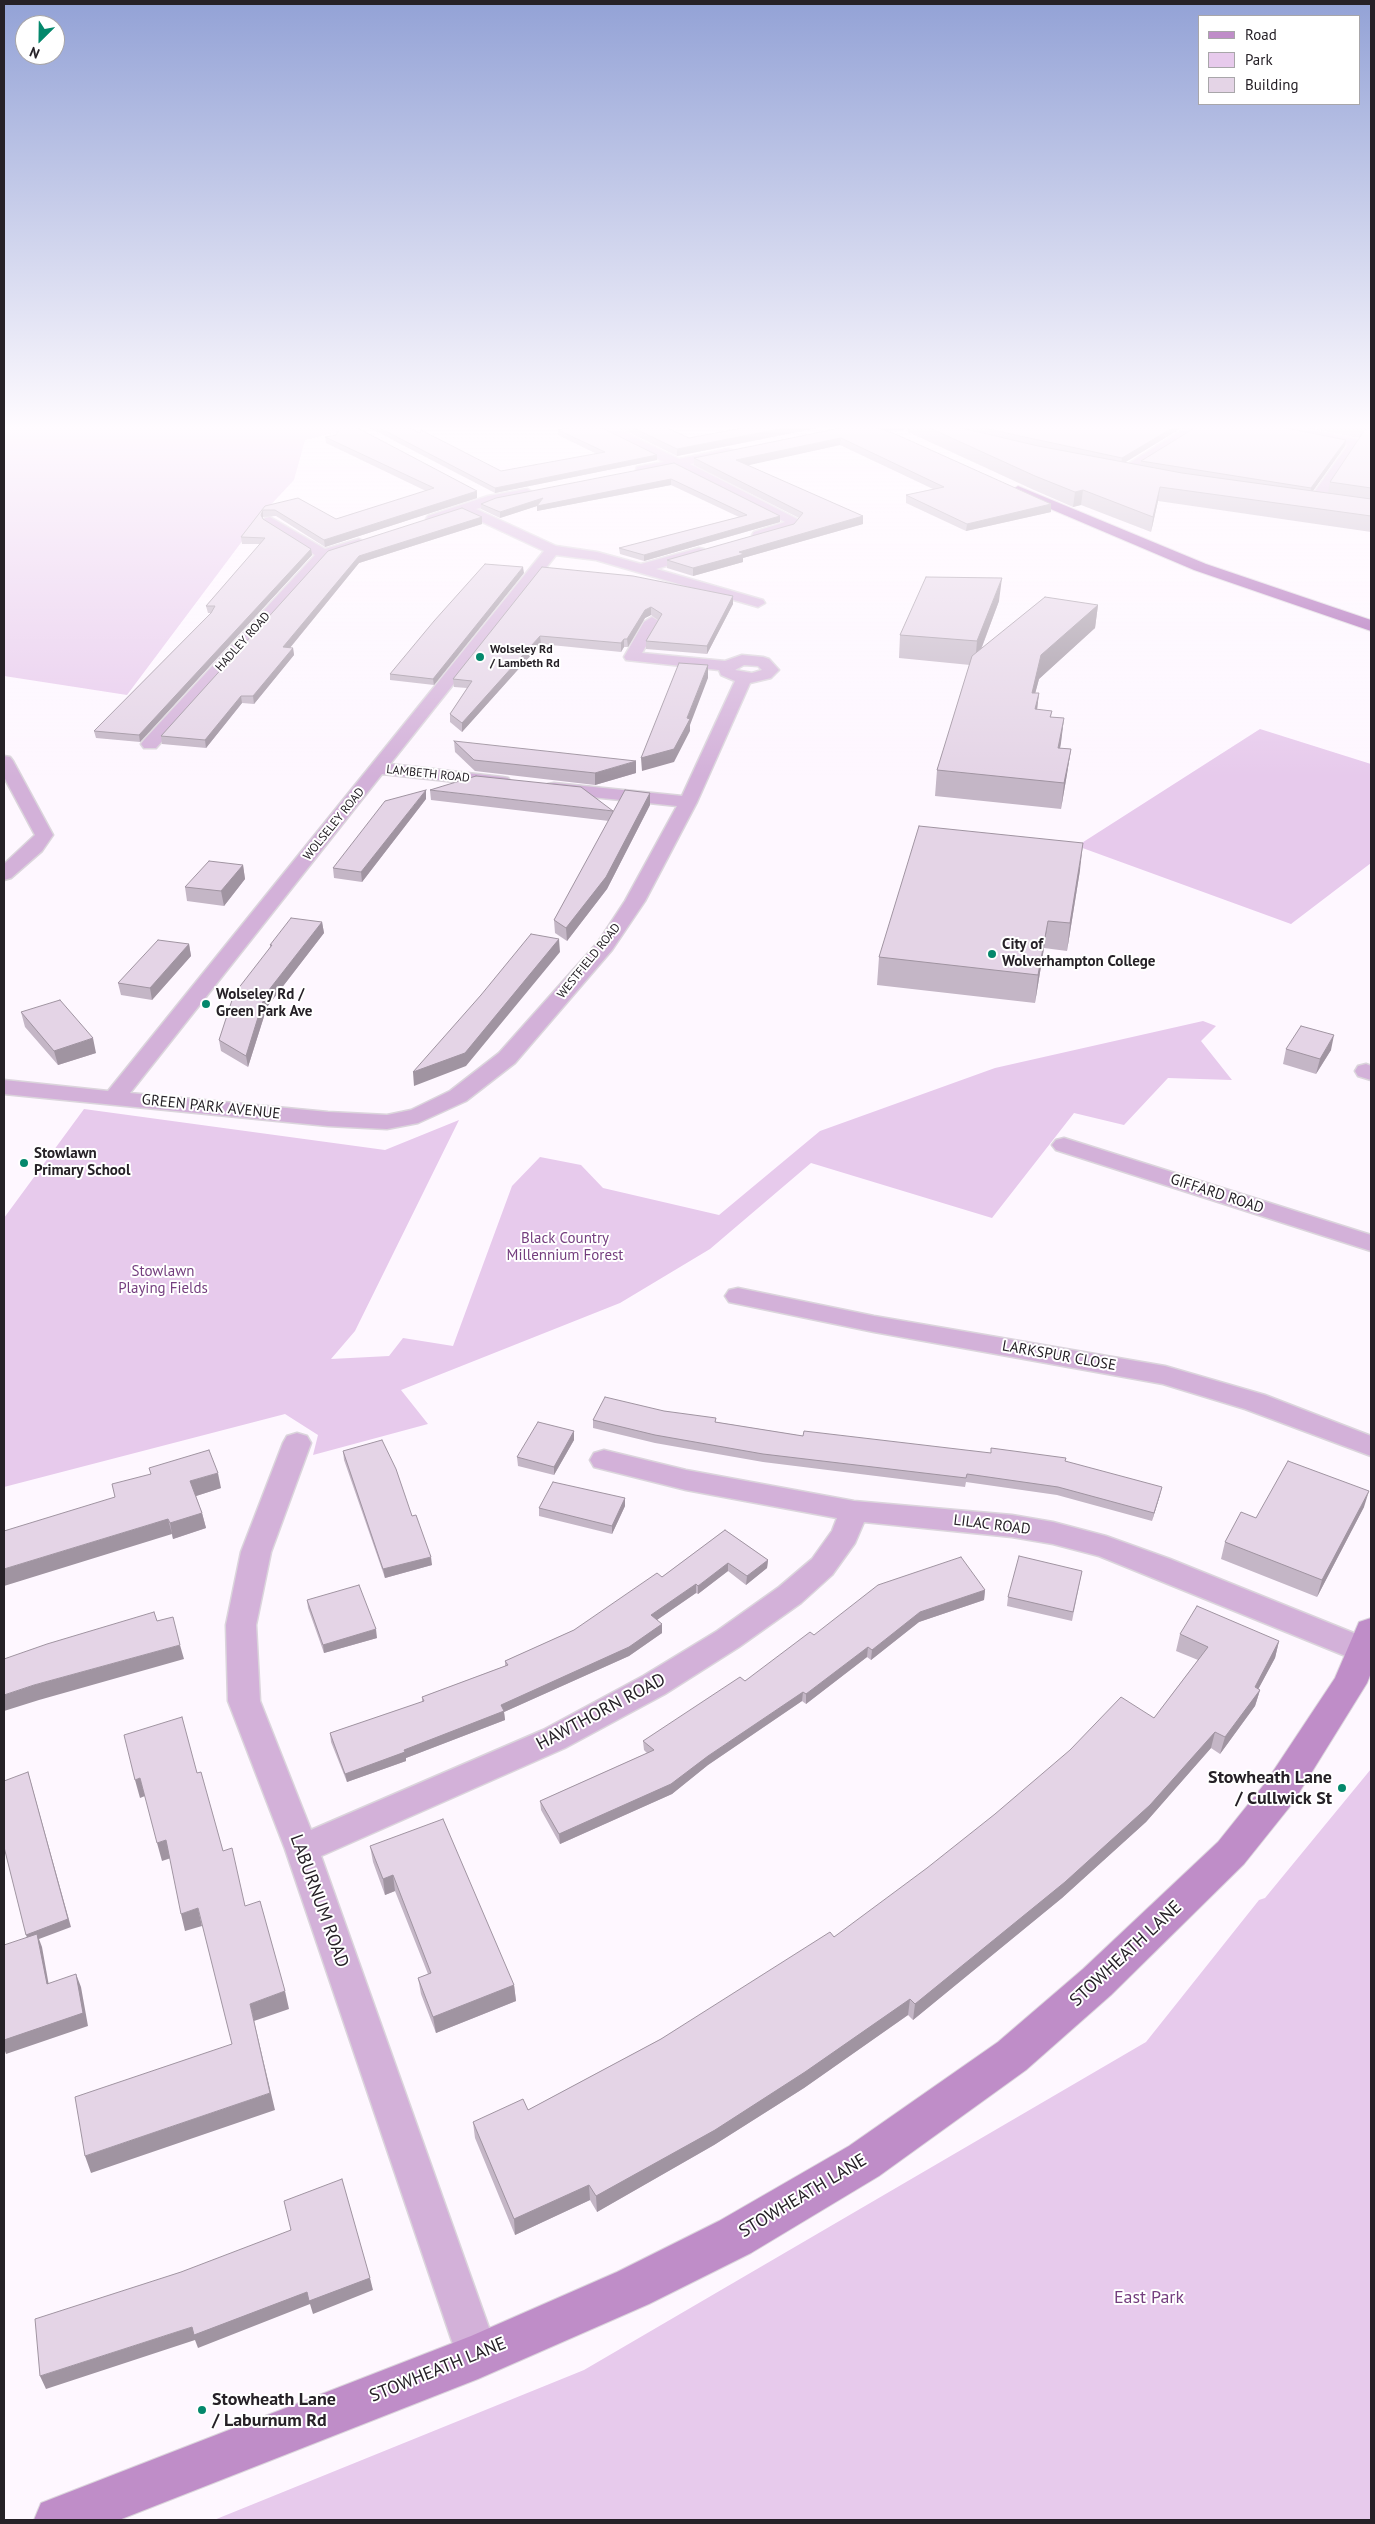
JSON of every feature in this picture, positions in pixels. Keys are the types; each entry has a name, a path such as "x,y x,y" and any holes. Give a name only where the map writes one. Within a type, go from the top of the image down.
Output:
{"highway":[{"path":"1141,542 1200,567 1371,626"}],"street":[{"path":"303,542 323,554"},
{"name":"HADLEY ROAD","path":"150,744 323,554 361,542"},
{"path":"538,542 552,550 597,556 758,603"},
{"path":"643,568 716,548"},
{"name":"WOLSELEY ROAD","path":"115,1097 552,550"},
{"path":"652,622 632,657 727,666 735,661 749,660 763,662 770,667 769,673 765,675 744,678 727,672 727,666"},
{"name":"WESTFIELD ROAD","path":"418,1116 458,1096 507,1058 604,946 636,901 688,802 744,678"},
{"path":"4,761 44,835 35,847 4,874"},
{"name":"LAMBETH ROAD","path":"378,768 688,802"},
{"name":"GREEN PARK AVENUE","path":"4,1087 328,1119 387,1122 418,1116"},
{"name":"GIFFARD ROAD","path":"1064,1144 1371,1243"},
{"name":"LARKSPUR CLOSE","path":"738,1296 874,1324 1165,1376 1255,1402 1371,1446"},
{"name":"LABURNUM ROAD","path":"297,1443 256,1552 241,1625 244,1701 302,1849 478,2356"},
{"name":"LILAC ROAD","path":"604,1460 686,1480 854,1511 1012,1526 1053,1533 1106,1547 1160,1567 1364,1664"},
{"name":"HAWTHORN ROAD","path":"302,1849 554,1740 654,1685 743,1628 790,1595 822,1567 846,1535 854,1511"},
{"name":"STOWHEATH LANE","path":"58,2520 478,2356 633,2288 735,2237 864,2161 1012,2056 1097,1982 1230,1853 1279,1794 1364,1664"}],"green space":[{"path":"4,542 242,542 127,695 4,676"},
{"path":"1260,729 1371,764 1371,863 1291,924 1077,846"},
{"name":"Stowlawn Playing Fields","path":"1203,1021 1216,1026 1201,1041 1232,1080 1168,1078 1124,1125 1074,1113 992,1218 811,1163 710,1249 620,1303 401,1390 428,1424 313,1455 318,1435 285,1414 4,1487 4,1218 84,1109 385,1150 459,1120 355,1331 331,1359 389,1356 403,1338 453,1346 512,1186 540,1157 581,1165 603,1188 719,1215 820,1131 995,1068"},
{"name":"East Park","path":"1371,1769 1371,2520 214,2520 584,2370 1146,2042 1259,1900 1265,1898"}],"building":[{"path":"262,542 299,542 311,549 139,735 94,731 211,613 215,606 206,606"},
{"path":"357,542 404,542 359,556 283,647 293,648 253,696 241,696 205,740 161,736 328,551"},
{"path":"643,542 690,542 644,555 619,548"},
{"path":"731,542 774,542 739,552 744,554 693,568 667,560"},
{"path":"485,564 523,567 433,679 390,674 434,621"},
{"path":"542,567 633,576 733,596 707,646 646,641 662,614 651,607 645,610 627,639 624,639 621,643 540,636 462,723 450,714 472,681 453,679"},
{"path":"926,577 1002,578 977,641 900,635"},
{"path":"1045,597 1098,605 1041,655 1032,693 1039,693 1035,709 1052,711 1050,717 1064,718 1058,748 1071,749 1064,783 937,770 972,656"},
{"path":"679,663 708,665 687,718 690,719 674,749 641,758"},
{"path":"454,741 636,761 595,773 474,760"},
{"path":"476,776 581,787 613,811 430,790"},
{"path":"426,790 361,872 333,868 385,801"},
{"path":"625,790 650,793 606,877 566,928 554,920"},
{"path":"919,826 1083,843 1070,923 1048,921 1038,975 879,957"},
{"path":"209,861 243,865 221,891 185,887"},
{"path":"291,918 322,922 265,995 246,1056 219,1040 234,994"},
{"path":"531,934 559,939 465,1053 413,1072 481,995"},
{"path":"158,940 189,944 150,988 118,983"},
{"path":"60,1000 93,1038 54,1051 21,1012"},
{"path":"1301,1026 1334,1035 1320,1059 1286,1049"},
{"path":"605,1397 664,1411 716,1418 715,1422 803,1436 804,1431 991,1453 991,1448 1066,1458 1065,1461 1162,1487 1154,1513 1058,1487 967,1474 966,1478 763,1454 655,1435 593,1420"},
{"path":"538,1422 574,1431 554,1467 517,1457"},
{"path":"382,1440 396,1469 412,1516 416,1515 431,1557 383,1569 343,1451"},
{"path":"209,1450 218,1473 190,1481 202,1513 170,1523 168,1519 4,1569 4,1531 115,1497 112,1484 151,1474 149,1468"},
{"path":"1288,1461 1369,1491 1322,1580 1225,1542 1241,1512 1256,1518"},
{"path":"553,1482 625,1498 612,1526 539,1508"},
{"path":"725,1530 768,1560 747,1576 728,1563 698,1586 696,1584 651,1615 662,1624 629,1647 501,1705 504,1711 404,1750 405,1752 345,1774 330,1733 424,1701 422,1697 508,1665 505,1661 574,1630 657,1573 662,1577"},
{"path":"1019,1556 1082,1571 1073,1612 1008,1597"},
{"path":"961,1557 985,1590 920,1612 872,1650 868,1647 806,1694 803,1692 708,1756 671,1784 559,1834 540,1801 654,1750 643,1741 740,1677 745,1681 810,1632 814,1635 878,1585"},
{"path":"359,1585 376,1629 323,1645 307,1600"},
{"path":"1197,1606 1279,1641 1255,1687 1260,1690 1225,1737 1215,1732 1150,1805 1065,1882 915,2004 910,1999 805,2072 715,2130 596,2196 589,2185 514,2219 473,2122 523,2099 528,2110 661,2039 830,1932 834,1937 927,1868 995,1814 1070,1750 1121,1697 1154,1718 1208,1647 1180,1634"},
{"path":"154,1612 157,1621 173,1617 180,1645 4,1695 4,1659"},
{"path":"182,1717 197,1773 201,1772 223,1851 232,1848 245,1906 260,1901 285,1991 250,2004 270,2093 85,2156 75,2097 232,2044 198,1908 181,1914 166,1840 157,1843 140,1778 135,1780 124,1735"},
{"path":"28,1772 68,1919 26,1935 4,1847 4,1781"},
{"path":"443,1819 514,1985 433,2017 418,1978 431,1973 393,1875 383,1879 370,1846"},
{"path":"37,1934 47,1984 76,1974 83,2013 4,2040 4,1945"},
{"path":"342,2179 370,2278 309,2301 307,2292 194,2335 192,2327 40,2376 35,2319 181,2272 291,2230 284,2201"}],"place":[{"name":"Wolseley Rd / Lambeth Rd","path":"480,657"},
{"name":"City of Wolverhampton College","path":"992,954"},
{"name":"Wolseley Rd / Green Park Ave","path":"206,1004"},
{"name":"Stowlawn Primary School","path":"24,1163"},
{"name":"Stowheath Lane / Cullwick St","path":"1342,1788"},
{"name":"Stowheath Lane / Laburnum Rd","path":"202,2410"}],"park label":[{"name":"Black Country Millennium Forest","path":"565,1248"}]}
